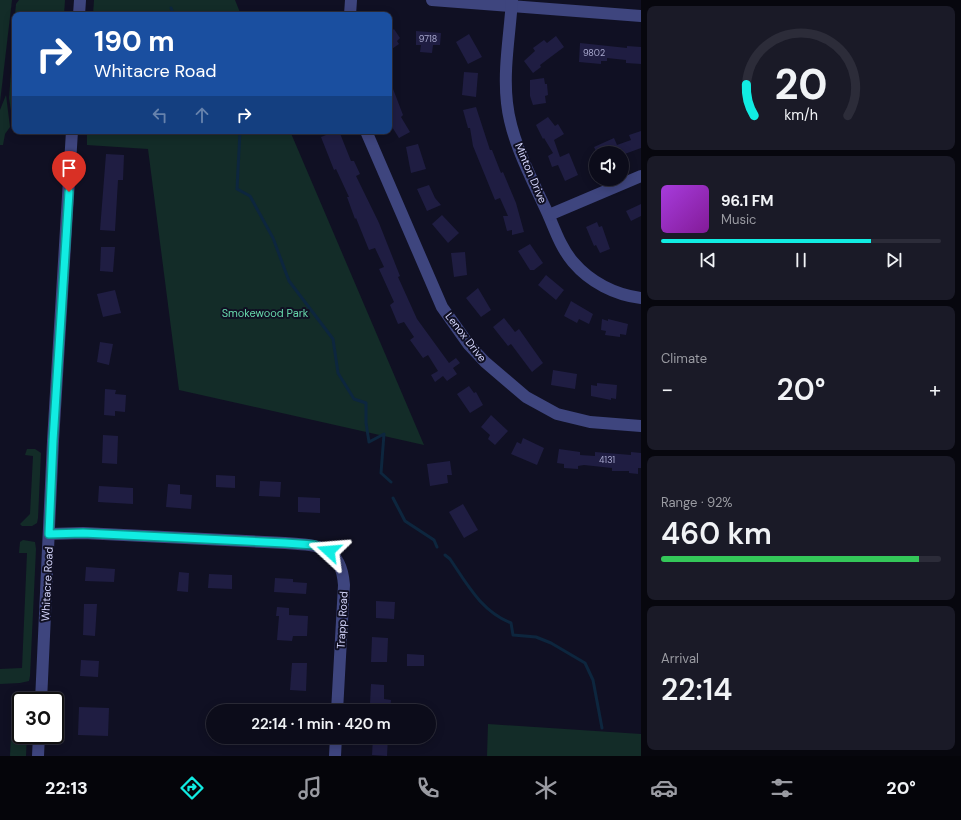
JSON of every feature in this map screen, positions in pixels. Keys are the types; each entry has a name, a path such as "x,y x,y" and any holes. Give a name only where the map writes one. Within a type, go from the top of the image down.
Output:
{"street":[{"path":"79,12 80,0"},
{"path":"350,12 351,0"},
{"path":"432,0 512,3 641,16"},
{"name":"Minton Drive","path":"512,3 506,78 508,112 514,134 549,215 566,253 585,274 608,289 641,298"},
{"name":"Whitacre Road","path":"41,692 53,434 72,134"},
{"name":"Lenox Drive","path":"367,134 442,307 469,345 485,362 526,398 557,414 590,422 641,426"},
{"path":"549,215 641,176"},
{"name":"Trapp Road","path":"49,534 83,533 285,543 314,545 329,551 340,564 344,585 337,704"},
{"path":"38,756 39,744"},
{"path":"335,756 336,744"}],"green space":[{"path":"0,0 12,0 0,102"},
{"path":"19,0 65,0 64,12 15,12 16,4"},
{"path":"94,0 235,0 240,12 93,12"},
{"path":"12,59 12,117 9,98"},
{"path":"6,95 10,127 5,134 3,145 0,145 0,110"},
{"name":"Smokewood Park","path":"87,134 291,134 424,445 179,390 148,149 87,145"},
{"path":"27,449 35,449 41,453 38,518 37,523 32,526 22,526 20,524 30,514 33,456 25,455"},
{"path":"23,540 35,542 36,549 30,676 29,681 0,684 0,669 22,668 27,553 19,553 20,542"},
{"path":"12,715 12,744 27,744 26,756 10,756"},
{"path":"488,724 641,734 641,756 487,756"}],"building":[{"path":"394,29 400,38 397,41 399,44 392,49 392,30"},
{"path":"416,31 441,33 440,45 433,45 432,53 420,52 421,45 416,45"},
{"path":"469,34 482,57 468,64 456,42"},
{"path":"556,36 564,47 540,65 541,67 533,73 524,61 535,51 533,48 544,40 547,43"},
{"path":"580,43 627,48 627,46 641,47 641,64 626,63 626,60 607,58 607,61 601,61 601,64 579,62"},
{"path":"464,72 478,73 476,97 462,95"},
{"path":"544,78 545,84 547,84 548,95 545,96 546,103 533,105 530,96 530,80"},
{"path":"392,86 403,115 401,117 410,132 399,138 392,127"},
{"path":"476,107 490,150 492,150 501,173 503,172 516,203 524,232 512,235 512,230 507,231 503,216 508,216 500,198 495,200 473,146 470,128 468,128 463,110"},
{"path":"548,117 555,126 558,124 564,134 554,140 560,157 569,153 578,175 565,181 558,165 552,167 548,156 553,153 544,138 543,139 536,125"},
{"path":"641,131 641,148 629,152 629,146 596,146 614,138 617,145 631,140 629,135"},
{"path":"340,134 351,161 354,161 360,174 356,176 379,223 400,276 398,277 417,319 449,363 456,358 460,363 453,368 457,374 447,381 443,376 435,382 431,375 438,371 428,355 423,358 410,340 414,337 404,322 398,324 390,305 394,302 379,269 384,267 375,248 369,250 356,218 355,219 347,197 349,197 336,169 334,170 321,137 326,135"},
{"path":"418,144 426,169 411,173 406,147"},
{"path":"106,154 124,155 123,180 118,180 115,231 100,230"},
{"path":"429,185 435,198 441,205 427,211 417,189"},
{"path":"641,204 641,216 631,221 626,211"},
{"path":"442,215 459,233 448,243 432,224"},
{"path":"597,222 599,227 602,226 610,249 600,253 596,245 594,246 586,227"},
{"path":"530,244 543,263 534,270 530,270 518,251"},
{"path":"101,247 115,247 113,272 100,271"},
{"path":"465,252 467,275 454,277 451,253"},
{"path":"546,275 564,290 556,300 538,285"},
{"path":"478,288 491,310 481,317 466,298"},
{"path":"115,290 121,313 103,317 97,294"},
{"path":"571,301 593,314 589,324 579,319 577,323 564,316"},
{"path":"504,318 515,332 519,329 543,363 532,372 511,344 508,346 493,327"},
{"path":"602,319 628,324 626,335 620,334 620,337 605,335 606,331 601,330"},
{"path":"100,342 113,344 109,365 97,362"},
{"path":"553,370 577,374 575,389 551,385"},
{"path":"597,383 617,385 616,399 611,398 611,400 591,396 591,385 597,386"},
{"path":"469,386 474,393 476,392 483,405 470,413 457,394"},
{"path":"105,389 116,390 115,394 126,395 125,412 115,411 115,416 104,415"},
{"path":"491,415 508,431 495,445 488,439 490,435 481,427"},
{"path":"103,435 118,436 117,464 102,463"},
{"path":"523,438 544,448 537,465 511,454 517,442 521,444"},
{"path":"559,449 580,452 580,455 595,456 595,452 631,455 631,452 641,453 641,468 638,468 638,474 629,473 629,471 612,471 612,468 584,465 578,466 578,469 564,468 564,464 557,463"},
{"path":"450,461 452,475 447,475 448,483 430,486 427,464"},
{"path":"216,475 235,476 235,488 216,487"},
{"path":"260,481 281,482 280,497 259,496"},
{"path":"168,484 180,485 180,494 192,495 191,509 166,507"},
{"path":"99,486 133,488 133,504 98,502"},
{"path":"298,497 320,498 320,513 298,512"},
{"path":"463,504 478,530 464,538 449,512"},
{"path":"86,567 115,569 114,582 85,581"},
{"path":"179,572 189,573 188,592 177,591"},
{"path":"209,574 232,575 232,589 208,588"},
{"path":"275,578 293,579 293,582 307,583 306,594 274,592"},
{"path":"376,601 395,602 394,619 376,618"},
{"path":"84,604 97,604 95,636 83,635"},
{"path":"277,607 289,608 289,615 308,616 307,636 293,636 292,641 277,640 279,616 276,616"},
{"path":"372,637 388,638 387,662 371,662"},
{"path":"407,654 424,655 424,666 407,666"},
{"path":"81,660 99,661 98,677 80,676"},
{"path":"292,663 307,663 306,691 290,690"},
{"path":"371,684 384,685 384,699 391,700 391,704 370,704"},
{"path":"79,707 109,708 108,736 78,735"},
{"path":"373,744 388,744 387,756 372,755"}],"waterway":[{"path":"171,8 173,12"},
{"path":"240,134 237,189 250,196 273,238 289,281 333,339 338,373 354,399 366,403 366,423 369,442 384,434 381,473 391,482"},
{"path":"393,498 405,521 434,540 437,547"},
{"path":"445,555 450,559 469,587 483,604 500,618 511,623 513,635 536,637 551,643 585,663 593,680 602,728"}],"route":[{"path":"69,192 53,441 49,534 83,533 285,543 314,545 329,551"}]}
